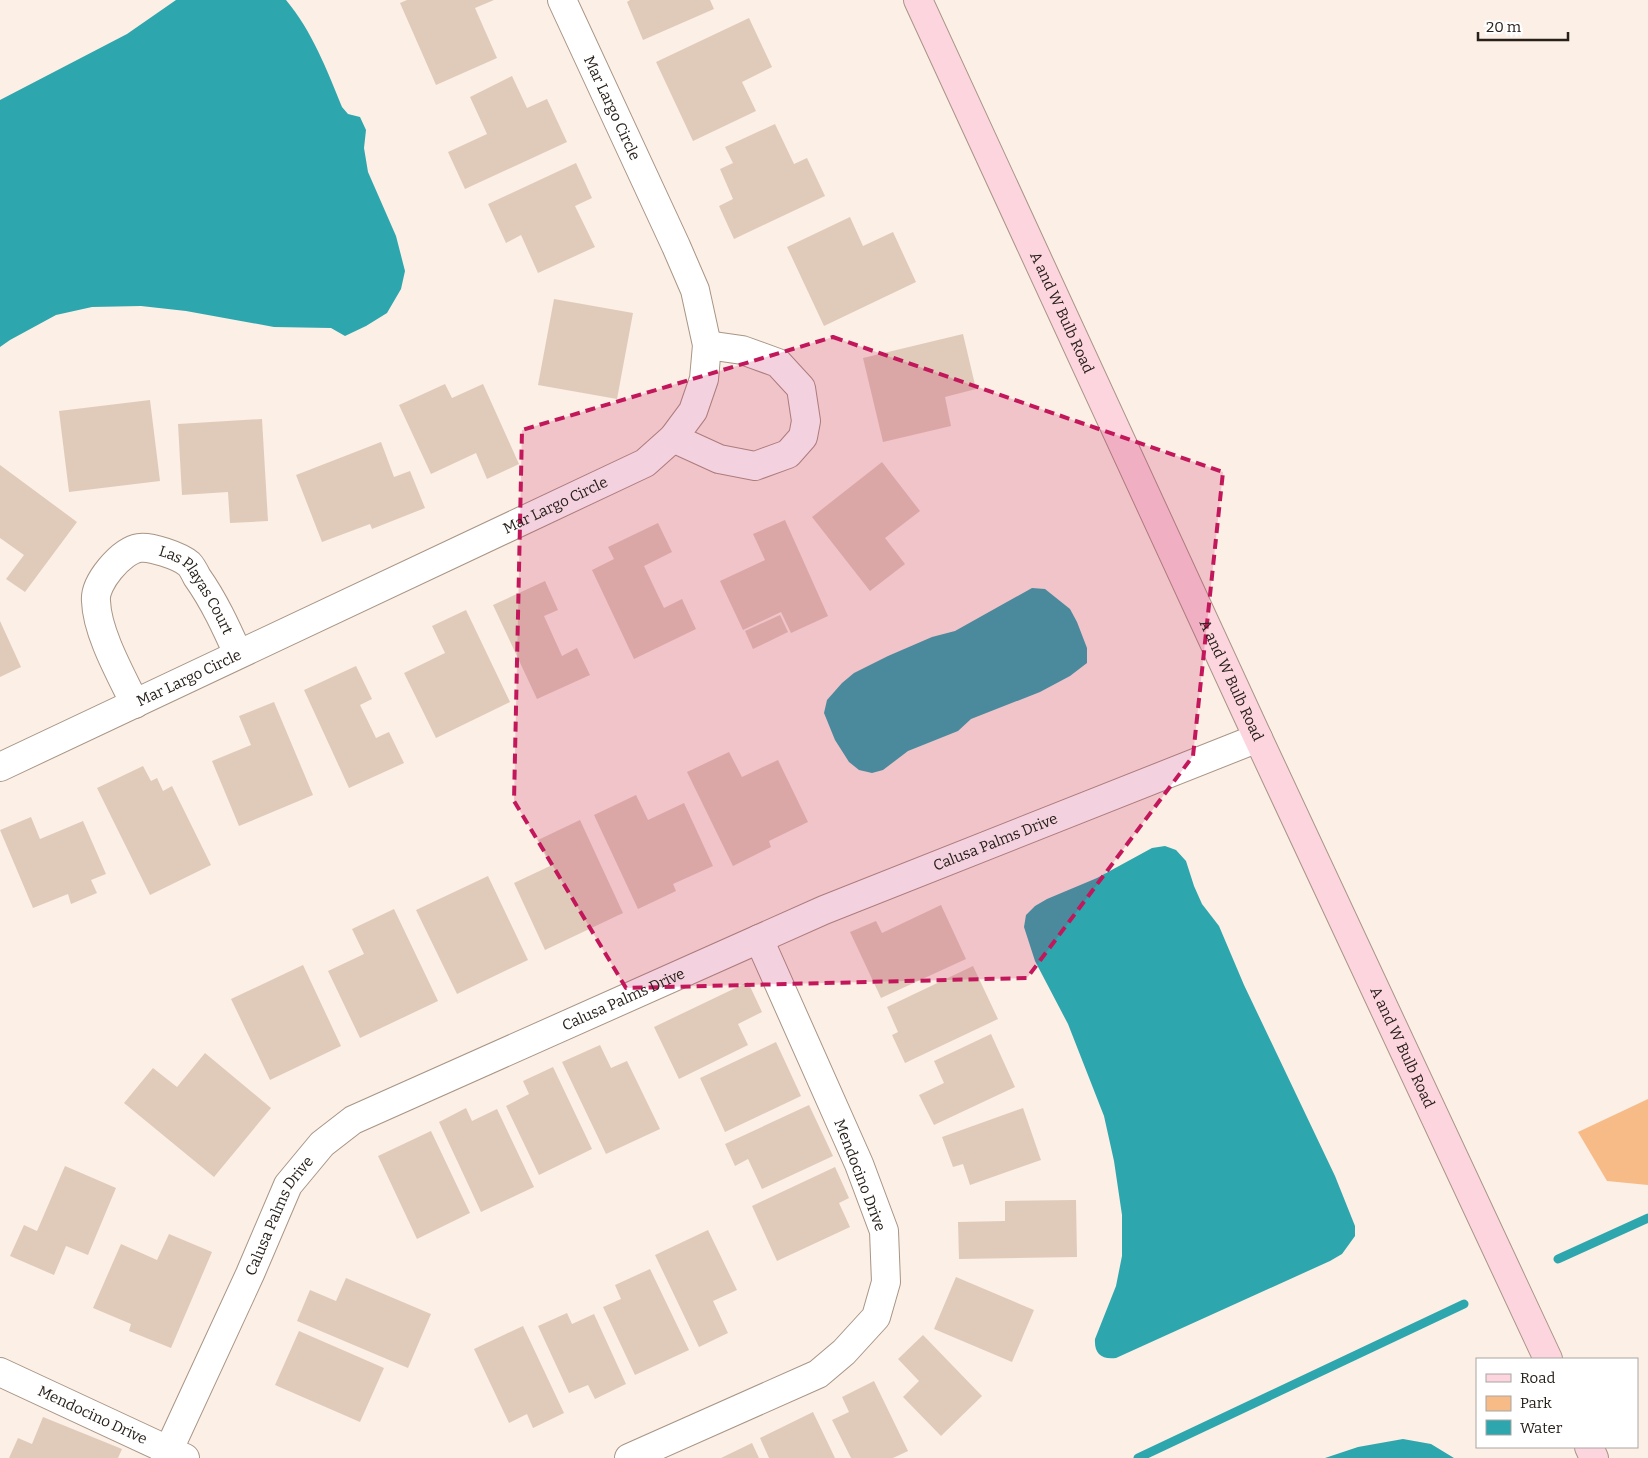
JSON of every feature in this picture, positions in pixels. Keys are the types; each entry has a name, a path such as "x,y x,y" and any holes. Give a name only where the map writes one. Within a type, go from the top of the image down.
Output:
{"street":[{"name":"Mar Largo Circle","path":"0,767 644,463 673,438 693,411 704,379 707,345 694,290 676,246 562,0"},
{"name":"A and W Bulb Road","path":"918,0 1258,738 1548,1358"},
{"path":"673,438 719,459 755,466 788,454 803,438 806,421 801,388 778,363 742,350 707,345"},
{"name":"Las Playas Court","path":"135,704 109,650 95,599 101,581 122,556 138,548 157,548 189,564 210,594 238,654"},
{"name":"Calusa Palms Drive","path":"173,1455 288,1185 322,1144 353,1120 824,910 1258,738"},
{"name":"Mendocino Drive","path":"629,1458 818,1374 844,1352 876,1317 886,1282 884,1231 862,1172 760,939"},
{"name":"Mendocino Drive","path":"0,1372 173,1455"}],"highlighted area":[{"path":"833,337 1223,472 1193,756 1027,978 626,988 514,801 522,430"}],"green space":[{"path":"1648,1099 1648,1185 1607,1181 1578,1132"}],"water":[{"path":"176,0 286,0 311,38 325,65 342,107 348,114 360,117 366,130 364,148 368,172 396,236 405,271 401,289 387,313 345,336 331,328 274,327 186,311 141,306 92,307 56,315 0,347 0,100 127,34"},
{"path":"1032,588 1045,589 1070,609 1087,648 1087,663 1070,676 1040,692 971,719 958,731 908,751 883,770 872,773 859,770 849,762 835,740 824,713 827,700 842,683 854,673 888,656 932,637 955,631"},
{"path":"1165,846 1176,850 1186,861 1202,904 1219,926 1244,985 1335,1176 1355,1226 1355,1236 1342,1254 1330,1261 1116,1358 1106,1358 1097,1352 1095,1339 1116,1286 1122,1256 1122,1215 1114,1161 1104,1116 1068,1024 1035,961 1024,927 1026,915 1035,906 1047,899 1097,878 1152,848"},
{"path":"1403,1439 1431,1444 1454,1458 1325,1458 1358,1447"}],"building":[{"path":"407,0 494,0 475,8 497,58 436,85 400,3"},
{"path":"630,0 710,0 714,9 643,40 627,2"},
{"path":"749,18 772,67 742,82 756,111 693,141 656,62"},
{"path":"512,76 527,108 547,99 567,142 465,189 448,152 487,134 470,97"},
{"path":"775,124 794,164 807,158 825,196 734,239 719,206 733,199 720,169 733,163 725,147"},
{"path":"576,163 592,198 575,206 595,247 538,273 521,235 506,243 488,204"},
{"path":"850,217 863,246 893,232 916,282 824,326 787,247"},
{"path":"554,299 633,313 617,399 538,385"},
{"path":"963,334 976,389 945,397 951,426 883,442 863,358"},
{"path":"445,384 452,398 483,384 519,464 487,479 476,453 431,474 399,405"},
{"path":"150,400 160,481 69,492 59,411"},
{"path":"262,419 268,521 230,523 228,492 182,495 178,424"},
{"path":"381,442 394,477 410,471 425,508 372,529 370,524 322,542 296,475"},
{"path":"882,462 920,511 885,538 905,564 870,591 812,517"},
{"path":"0,465 77,522 25,592 6,579 24,555 0,538"},
{"path":"785,520 828,616 791,633 781,612 743,630 720,581 765,560 753,534"},
{"path":"658,523 672,552 644,566 664,608 682,599 696,629 634,659 592,570 614,559 608,547"},
{"path":"545,581 558,610 544,616 562,656 577,648 590,675 537,699 493,605"},
{"path":"466,610 510,702 436,738 404,673 445,653 432,626"},
{"path":"780,615 788,632 753,649 745,631"},
{"path":"0,621 21,667 0,677"},
{"path":"356,666 372,699 360,705 376,738 389,732 404,763 349,788 304,690"},
{"path":"274,702 313,795 239,826 212,761 251,745 239,716"},
{"path":"729,752 742,777 778,760 808,822 769,841 771,847 733,866 687,772"},
{"path":"143,766 151,781 157,778 163,791 172,786 211,865 150,895 97,788"},
{"path":"636,795 648,820 684,803 713,866 673,884 676,891 638,909 594,815"},
{"path":"31,817 40,839 83,821 106,874 91,880 97,893 71,904 68,894 33,908 0,830"},
{"path":"580,820 623,913 545,950 514,883 550,866 538,840"},
{"path":"488,876 528,960 457,994 416,910"},
{"path":"941,905 966,959 881,998 850,932 876,921 882,933"},
{"path":"394,909 438,1001 360,1038 328,971 364,954 352,929"},
{"path":"303,965 341,1046 270,1080 231,999"},
{"path":"973,966 998,1019 905,1063 892,1035 898,1032 887,1007"},
{"path":"748,982 762,1012 738,1024 748,1045 679,1079 654,1027"},
{"path":"991,1034 1015,1087 934,1125 919,1095 944,1083 934,1061"},
{"path":"776,1042 801,1096 725,1132 700,1078"},
{"path":"600,1045 611,1068 627,1061 660,1129 606,1154 562,1062"},
{"path":"205,1053 271,1108 214,1177 124,1103 153,1068 177,1087"},
{"path":"553,1067 592,1149 539,1175 506,1106 529,1094 523,1081"},
{"path":"809,1105 833,1156 762,1189 748,1159 735,1166 725,1144"},
{"path":"466,1108 472,1121 497,1109 534,1187 481,1212 439,1122"},
{"path":"1023,1108 1041,1160 970,1185 963,1164 953,1167 942,1137"},
{"path":"431,1131 470,1213 417,1239 378,1156"},
{"path":"65,1166 116,1188 88,1255 66,1246 54,1275 10,1256 24,1225 37,1231"},
{"path":"835,1167 849,1198 839,1203 850,1227 777,1261 752,1206"},
{"path":"1076,1200 1077,1257 959,1259 958,1222 1005,1221 1005,1201"},
{"path":"708,1230 737,1290 713,1301 728,1333 699,1347 655,1255"},
{"path":"169,1234 212,1252 171,1348 129,1331 131,1324 93,1308 121,1244 157,1260"},
{"path":"650,1269 689,1350 635,1375 603,1307 621,1299 615,1285"},
{"path":"956,1277 1034,1310 1012,1362 934,1329"},
{"path":"346,1278 431,1314 408,1368 297,1321 310,1290 336,1301"},
{"path":"567,1313 572,1324 594,1314 626,1384 595,1399 588,1385 569,1393 538,1326"},
{"path":"523,1326 564,1413 533,1428 527,1414 509,1423 474,1349"},
{"path":"299,1331 384,1368 360,1422 275,1385"},
{"path":"923,1335 982,1396 941,1436 903,1397 919,1381 898,1359"},
{"path":"874,1381 908,1451 893,1458 851,1458 832,1420 849,1412 842,1397"},
{"path":"813,1412 835,1458 769,1458 760,1438"},
{"path":"43,1417 122,1449 118,1458 9,1458 18,1438 32,1444"},
{"path":"752,1443 759,1458 721,1458"}],"waterway":[{"path":"1558,1259 1648,1218"},
{"path":"1138,1458 1464,1304"}]}
